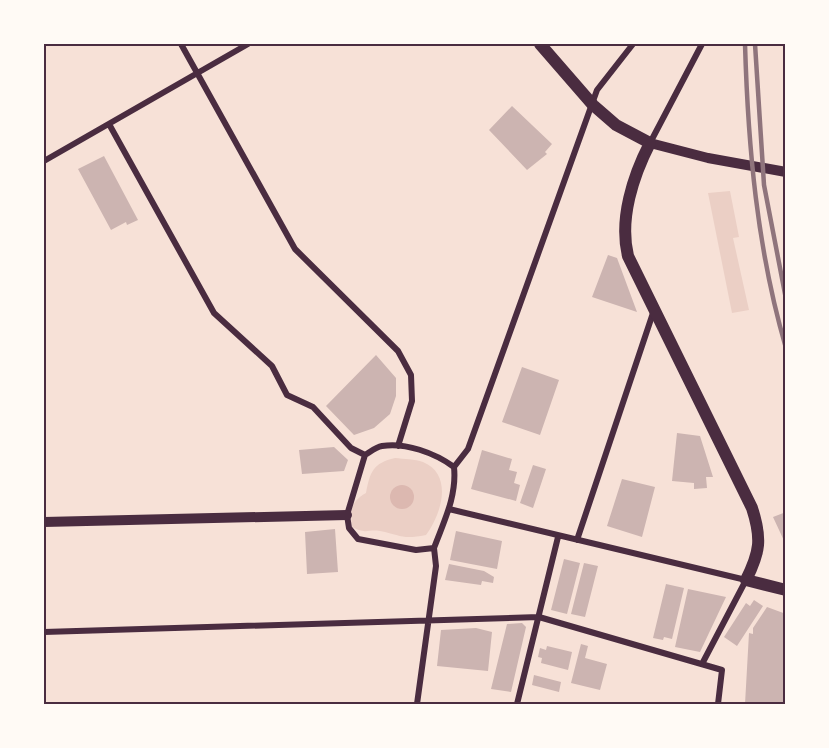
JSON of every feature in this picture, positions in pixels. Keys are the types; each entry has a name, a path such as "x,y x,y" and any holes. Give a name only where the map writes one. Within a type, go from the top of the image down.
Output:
{"main road":[{"path":"540,44 593,105 616,125 650,143 638,166 623,237 628,256 756,520 759,537 758,556 746,580 786,590"}],"street":[{"path":"181,44 295,249 398,351 411,375 412,401 398,446"},
{"path":"44,161 248,44"},
{"path":"417,705 436,566 434,548 449,509 455,481 454,466 468,449 597,90 633,44"},
{"path":"702,44 650,143 708,158 786,172"},
{"path":"109,124 214,313 272,366 287,395 313,407 351,448 365,455"},
{"path":"577,540 654,308"},
{"path":"434,548 416,550 358,539 349,528 347,515 365,455 380,446 398,446 439,456 454,466"},
{"path":"449,509 558,537 746,580 702,664"},
{"path":"44,522 347,515"},
{"path":"517,705 558,537"},
{"path":"44,632 539,617 722,670 718,705"}],"shaded area":[{"path":"730,191 739,237 733,238 749,310 732,313 708,193"},
{"path":"395,458 423,462 433,468 439,476 442,486 440,507 426,535 406,537 380,531 362,531 352,527 351,516 354,503 366,493 371,474 377,466"},
{"path":"402,485 407,486 413,492 413,502 407,508 402,509 397,508 391,502 390,497 391,492 397,486"}],"building":[{"path":"512,106 552,144 545,152 547,154 527,170 489,130"},
{"path":"104,156 138,220 127,225 126,222 111,230 78,169"},
{"path":"608,255 617,258 637,312 592,297"},
{"path":"376,355 396,378 396,396 390,414 374,428 354,435 326,406"},
{"path":"522,367 559,380 540,435 502,422"},
{"path":"677,433 700,436 713,477 706,477 707,488 694,489 694,483 672,481"},
{"path":"334,447 348,460 344,471 302,474 299,450"},
{"path":"482,450 512,459 509,470 517,472 514,483 520,485 516,501 471,489"},
{"path":"533,465 546,469 533,508 520,503"},
{"path":"622,479 655,487 642,537 607,526"},
{"path":"786,512 786,545 773,517"},
{"path":"335,529 338,572 307,574 305,532"},
{"path":"456,531 502,541 497,569 450,560"},
{"path":"564,559 580,563 567,614 551,610"},
{"path":"584,563 598,566 585,617 571,614"},
{"path":"449,564 484,571 494,577 493,583 482,581 481,585 445,580"},
{"path":"666,584 684,588 672,639 664,637 663,640 653,638"},
{"path":"688,589 726,597 700,652 675,647"},
{"path":"754,600 763,606 737,646 724,637 746,603 750,606"},
{"path":"767,607 786,614 786,704 745,704 749,633 753,634 753,628"},
{"path":"522,623 526,627 511,692 491,689 507,624"},
{"path":"476,628 492,632 488,671 437,666 441,630"},
{"path":"581,644 588,646 585,658 607,664 600,690 571,683"},
{"path":"547,646 572,652 568,670 541,663 542,658 538,657 540,648 546,650"},
{"path":"534,675 561,682 559,692 532,685"}],"railway":[{"path":"745,44 752,159 761,235 786,348"},
{"path":"755,44 764,185 786,299"}]}
